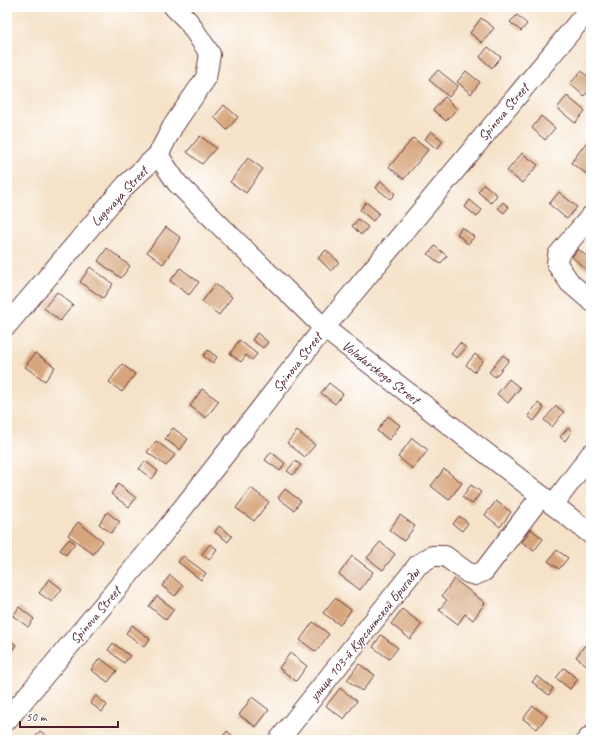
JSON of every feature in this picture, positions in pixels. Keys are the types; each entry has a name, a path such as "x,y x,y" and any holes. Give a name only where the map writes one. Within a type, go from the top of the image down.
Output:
{"street":[{"name":"Lugovaya Street","path":"7,325 126,185 158,155 173,126 206,78 210,54 188,21 174,7"},
{"name":"Spinova Street","path":"7,720 161,536 324,328 591,7"},
{"name":"Volodarskogo Street","path":"158,155 177,183 324,328 591,534"},
{"path":"591,216 558,255 557,264 570,283 591,301"},
{"name":"улица 103-й Курсантской Бригады","path":"279,740 418,566 432,556 445,556 468,573 475,575 484,571 591,454"},
{"path":"588,740 591,736"}],"building":[{"path":"517,15 527,24 521,31 510,22"},
{"path":"481,18 494,28 482,43 470,33"},
{"path":"488,47 501,57 492,68 480,57"},
{"path":"591,58 591,67 587,63"},
{"path":"438,70 458,86 449,97 429,80"},
{"path":"466,71 480,82 471,94 457,82"},
{"path":"581,71 591,79 591,88 584,96 570,84"},
{"path":"567,96 585,111 575,123 557,108"},
{"path":"445,97 457,109 446,121 433,110"},
{"path":"224,105 238,117 227,130 214,117"},
{"path":"541,116 555,128 545,140 532,128"},
{"path":"431,131 443,141 437,149 425,139"},
{"path":"200,136 216,148 202,164 187,152"},
{"path":"413,138 428,150 404,179 389,167"},
{"path":"588,140 591,142 591,177 571,163"},
{"path":"522,153 538,165 522,183 507,171"},
{"path":"248,158 263,169 246,193 230,182"},
{"path":"381,181 395,194 390,199 376,188"},
{"path":"484,184 497,195 491,203 478,192"},
{"path":"559,192 577,207 567,219 549,204"},
{"path":"470,200 482,210 477,217 465,207"},
{"path":"366,202 379,213 373,221 360,210"},
{"path":"503,202 509,207 504,213 498,208"},
{"path":"358,219 368,227 361,235 352,226"},
{"path":"166,227 181,238 163,264 147,252"},
{"path":"462,227 474,237 468,244 457,234"},
{"path":"435,246 447,256 440,264 428,254"},
{"path":"107,248 130,266 121,278 98,261"},
{"path":"578,249 591,260 591,270 589,272 572,257"},
{"path":"326,250 339,262 331,271 318,258"},
{"path":"90,267 113,284 103,298 80,282"},
{"path":"180,268 199,282 189,295 170,281"},
{"path":"215,284 232,297 219,315 202,302"},
{"path":"57,292 73,305 60,321 44,308"},
{"path":"257,333 268,342 263,348 252,340"},
{"path":"239,340 257,354 252,360 246,355 241,362 230,354"},
{"path":"460,343 466,348 457,358 451,354"},
{"path":"208,350 217,357 213,363 203,356"},
{"path":"35,353 55,367 45,381 25,367"},
{"path":"475,354 483,361 474,372 466,365"},
{"path":"503,355 509,360 495,377 489,372"},
{"path":"122,364 135,374 122,392 109,382"},
{"path":"509,379 520,388 508,403 497,394"},
{"path":"329,383 343,394 335,404 321,393"},
{"path":"202,389 219,401 206,418 190,406"},
{"path":"538,403 544,408 534,421 528,416"},
{"path":"556,406 564,412 552,427 544,420"},
{"path":"388,416 400,425 389,440 377,431"},
{"path":"173,428 188,439 180,450 165,439"},
{"path":"568,428 572,431 565,441 560,437"},
{"path":"297,431 315,445 305,457 287,443"},
{"path":"412,438 428,450 413,469 398,457"},
{"path":"156,441 175,455 166,466 147,452"},
{"path":"271,452 285,463 280,471 265,460"},
{"path":"145,461 158,471 152,479 139,469"},
{"path":"295,461 301,465 293,475 287,471"},
{"path":"444,469 462,483 449,500 431,486"},
{"path":"118,484 136,498 129,507 111,494"},
{"path":"471,485 481,492 472,504 462,497"},
{"path":"251,488 269,502 254,521 236,508"},
{"path":"285,489 301,501 294,510 278,498"},
{"path":"496,501 511,512 500,527 485,515"},
{"path":"107,512 120,522 111,533 99,524"},
{"path":"400,515 415,526 404,541 389,530"},
{"path":"459,516 468,523 462,531 453,524"},
{"path":"78,522 103,541 93,554 68,535"},
{"path":"219,526 232,536 228,542 215,532"},
{"path":"531,529 543,539 534,551 522,542"},
{"path":"69,539 75,543 66,555 60,550"},
{"path":"380,542 395,554 383,570 367,558"},
{"path":"210,544 217,549 209,560 202,554"},
{"path":"557,550 568,558 559,569 548,561"},
{"path":"183,556 206,573 201,580 178,562"},
{"path":"352,556 373,572 360,590 339,574"},
{"path":"170,575 183,586 175,596 162,586"},
{"path":"49,579 62,589 52,602 39,593"},
{"path":"454,579 485,603 473,620 465,614 458,624 439,610 447,600 442,596"},
{"path":"157,596 174,609 166,620 149,606"},
{"path":"335,598 351,610 340,625 323,613"},
{"path":"19,607 34,619 28,627 13,616"},
{"path":"402,609 422,624 410,639 391,624"},
{"path":"313,622 329,634 316,652 300,640"},
{"path":"132,625 150,639 144,647 126,633"},
{"path":"381,635 398,648 389,659 373,647"},
{"path":"7,638 16,645 11,652 7,649"},
{"path":"113,643 130,656 124,663 108,650"},
{"path":"585,645 591,650 591,663 588,666 576,657"},
{"path":"290,653 307,666 296,681 279,668"},
{"path":"100,658 117,671 108,682 91,670"},
{"path":"359,664 375,675 362,691 347,680"},
{"path":"564,668 578,679 570,689 556,678"},
{"path":"537,676 553,688 549,695 532,682"},
{"path":"340,688 357,701 344,719 326,706"},
{"path":"96,696 107,705 102,712 90,703"},
{"path":"252,697 269,710 256,727 239,715"},
{"path":"533,706 547,716 537,729 523,719"},
{"path":"40,731 52,740 34,739"},
{"path":"227,731 238,740 220,740"}]}
